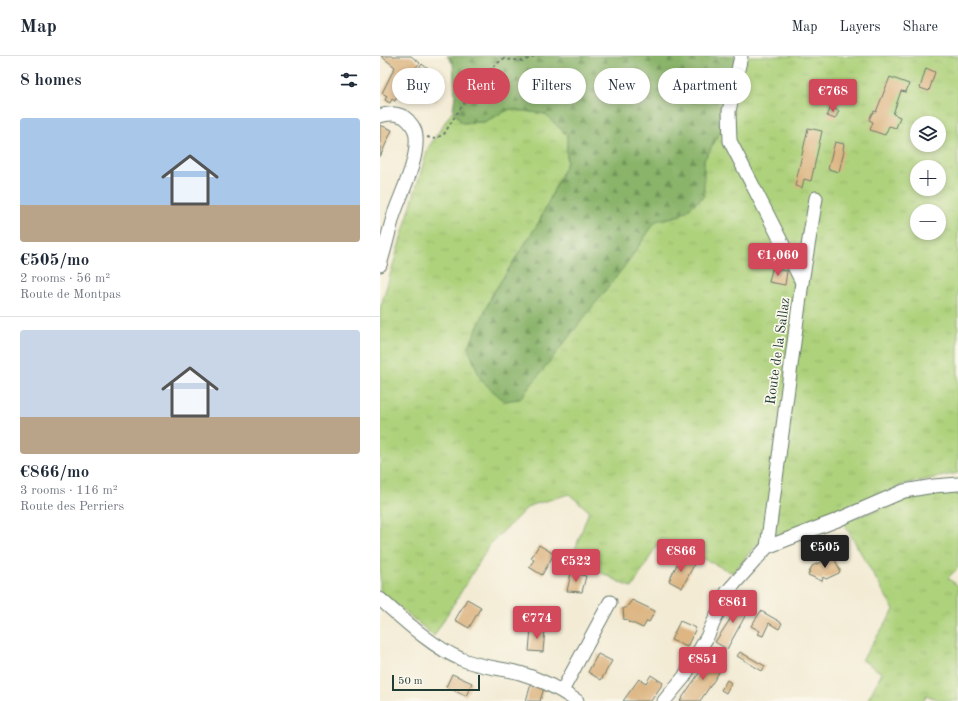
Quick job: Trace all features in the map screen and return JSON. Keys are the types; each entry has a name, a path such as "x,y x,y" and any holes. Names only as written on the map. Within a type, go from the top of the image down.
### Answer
{"street":[{"name":"Route de la Sallaz","path":"741,56 729,111 730,141 802,282 767,547"},
{"path":"380,116 388,114 399,115 409,120 416,136 416,150 414,158 390,227 380,265"},
{"path":"802,282 816,198"},
{"path":"664,701 684,677 707,637 727,592 767,547 835,521 904,491 958,484"},
{"path":"380,599 437,646 460,658 473,663 537,678 552,685 577,701"},
{"path":"562,691 610,602"}],"path":[{"path":"416,136 435,139 444,134 457,113 490,69 503,59 524,61 534,56"}],"green space":[{"path":"447,56 736,56 734,68 658,68 658,104 726,104 721,131 704,160 704,196 681,215 656,221 627,263 520,399 504,401 481,380 468,348 492,295 539,222 567,162 567,135 545,114 510,109 484,122 462,123 453,110 454,104 510,104 510,68 453,68 453,64"},
{"path":"736,56 958,56 958,473 905,484 756,545 733,573 661,538 632,588 572,558 589,511 569,494 529,506 491,543 434,636 380,591 380,309 428,148 453,110 462,123 484,122 510,109 545,114 567,135 567,162 539,222 492,295 627,263 656,221 681,215 703,196 704,160 721,131 726,104 751,104 751,68 734,68"},
{"path":"958,493 958,568 948,578 958,586 958,701 941,701 926,695 924,701 867,701 882,673 862,660 894,610 843,522 907,499 930,494"}],"building":[{"path":"381,56 411,56 420,63 415,68 395,67"},
{"path":"422,64 427,68 419,68"},
{"path":"926,68 935,72 929,91 920,88"},
{"path":"392,73 392,99 390,103 385,100 387,96 382,93"},
{"path":"890,77 909,84 906,92 901,91 893,114 900,117 896,128 889,126 885,135 870,130 873,122 869,120 872,113 874,111 876,112"},
{"path":"831,107 839,111 835,119 827,116"},
{"path":"380,125 392,130 380,157"},
{"path":"808,128 822,131 811,181 804,179 802,188 795,186"},
{"path":"835,142 844,144 844,151 839,172 828,169"},
{"path":"772,269 787,271 785,285 769,282"},
{"path":"539,545 554,554 542,575 529,567 534,560 531,558"},
{"path":"832,554 840,570 839,573 826,579 823,577 822,581 808,575 812,566 823,561 821,558"},
{"path":"680,558 694,565 682,588 669,581"},
{"path":"571,573 586,576 582,592 567,591"},
{"path":"737,597 742,601 740,604 749,609 727,649 715,642 735,612 730,609"},
{"path":"467,599 481,607 469,628 455,620"},
{"path":"632,600 655,611 649,622 647,621 643,628 630,622 629,623 627,619 624,620 623,608 626,608"},
{"path":"761,611 782,623 779,629 769,623 763,636 758,634 760,631 751,626"},
{"path":"680,621 696,628 687,647 671,640"},
{"path":"531,628 545,629 543,652 529,651"},
{"path":"740,652 765,666 762,671 737,656"},
{"path":"598,654 612,661 601,680 588,672"},
{"path":"710,657 723,665 700,701 680,701"},
{"path":"452,674 472,683 466,696 446,687"},
{"path":"651,675 663,683 651,701 623,701 639,679 646,683"},
{"path":"727,680 731,683 726,693 721,690"},
{"path":"531,684 544,688 540,701 526,701"}]}
